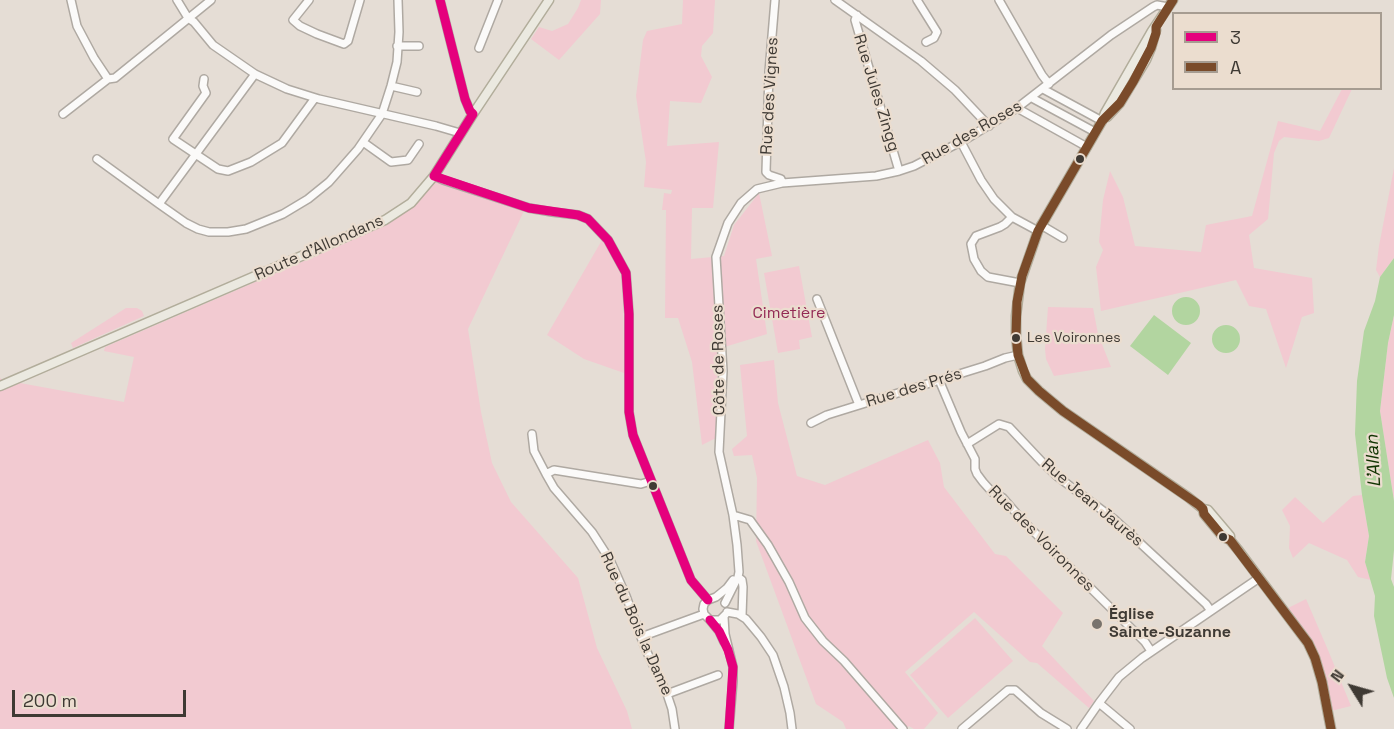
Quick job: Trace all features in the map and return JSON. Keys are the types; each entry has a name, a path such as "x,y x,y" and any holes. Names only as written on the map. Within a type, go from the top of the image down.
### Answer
{"main road":[{"name":"Route d'Allondans","path":"0,386 385,220 411,203 434,176 549,0"},
{"path":"1170,4 1156,27 1146,60 1120,103 1095,132 1039,228 1020,283 1016,316 1018,355 1027,379 1039,391 1203,509 1208,510 1230,536 1230,540 1308,643 1322,681 1331,729"}],"street":[{"path":"71,0 77,26 108,79"},
{"path":"177,0 188,18 213,45 255,74 315,98 460,133"},
{"path":"63,114 108,79 115,78 211,0"},
{"path":"309,0 293,20 300,26 344,44 348,40 360,0"},
{"path":"97,159 186,223 198,229 209,232 228,232 246,229 283,214 308,199 340,171 382,114 397,62 398,0"},
{"path":"440,0 465,99 473,114"},
{"path":"479,48 498,0"},
{"name":"Rue des Vignes","path":"776,0 769,72 766,172 781,179 782,183"},
{"path":"835,0 921,61 955,90 989,126"},
{"path":"848,8 853,0"},
{"path":"917,0 937,32 934,38 926,42"},
{"path":"999,0 1042,75 1046,87 1102,122"},
{"name":"Rue des Roses","path":"782,183 876,176 914,166 961,142 1017,108 1111,35 1153,7 1170,4"},
{"name":"Rue Jules Zingg","path":"857,15 855,20 899,171"},
{"path":"397,46 419,46"},
{"path":"159,204 255,74"},
{"path":"204,79 203,86 206,93 173,139 218,169 228,171 251,162 282,143 315,98"},
{"path":"391,86 417,92"},
{"path":"1032,98 1095,132"},
{"path":"1017,108 1087,147"},
{"path":"363,142 391,162 408,160 419,144"},
{"path":"961,142 988,192 1000,206 1012,216 1063,238"},
{"path":"434,176 529,208 578,215 588,219 608,240 626,273 629,314 629,412 633,435 691,579 708,600"},
{"name":"Côte de Roses","path":"725,603 738,573 733,515 719,452 723,371 717,257 728,223 741,203 757,189 782,183"},
{"path":"1012,216 1000,227 976,236 970,244 974,259 981,271 988,277 1020,283"},
{"path":"818,299 859,405"},
{"name":"Rue des Prés","path":"811,423 827,415 1018,355"},
{"name":"Rue des Voironnes","path":"939,380 975,459 977,474 983,482 992,492 1003,498 1040,539 1145,642 1151,651"},
{"name":"Rue Jean Jaurès","path":"967,444 999,424 1009,427 1058,477 1114,519 1211,611"},
{"name":"Rue du Bois la Dame","path":"532,434 534,452 554,488 592,532 610,560 667,694 675,729"},
{"path":"546,474 554,470 641,484 651,481"},
{"path":"733,515 750,520 768,545 789,582 805,618 903,729"},
{"path":"728,650 719,631 704,614 703,609 704,604 727,588 738,573 743,587 742,616"},
{"path":"1081,729 1119,677 1151,651 1259,578"},
{"path":"716,597 725,603 725,634 733,667 729,729"},
{"path":"641,637 704,614"},
{"path":"710,620 720,620 725,615 742,616 761,637 775,661 784,687 792,729"},
{"path":"667,694 718,675"},
{"path":"962,729 1008,690 1015,690 1041,713 1066,729"},
{"path":"1099,703 1130,729"}],"green space":[{"path":"581,0 601,0 600,14 559,60 531,39 539,27 552,31 568,24"},
{"path":"683,0 715,0 713,33 702,46 701,56 712,77 701,103 670,101 667,146 719,142 713,208 692,208 691,259 724,256 734,225 759,193 772,256 756,259 767,334 718,349 716,438 702,445 692,362 678,318 665,318 666,210 662,210 664,193 671,194 672,190 644,187 646,162 636,96 643,40 647,31 682,24"},
{"path":"1341,90 1352,90 1329,138 1319,141 1284,137 1279,141 1274,153 1268,219 1249,235 1254,268 1312,278 1314,313 1302,317 1286,368 1266,309 1249,306 1236,280 1101,311 1096,267 1103,250 1099,242 1103,200 1110,171 1123,197 1135,246 1201,252 1206,225 1252,216 1278,121 1320,131"},
{"path":"1394,168 1394,258 1380,277 1376,270 1379,246"},
{"path":"435,182 524,211 468,329 481,412 492,463 511,502 578,578 597,648 627,711 632,729 0,729 0,378 11,387 20,383 124,402 134,357 104,351 105,347 390,222 408,210"},
{"path":"602,240 618,266 623,281 624,373 584,359 547,335"},
{"name":"Cimetière","path":"799,266 812,337 799,340 800,349 778,353 764,273"},
{"path":"1048,307 1093,308 1098,334 1111,367 1054,376 1046,359 1045,349"},
{"path":"126,308 137,308 144,316 73,348 71,343"},
{"path":"1394,315 1394,501 1380,411 1388,343"},
{"path":"774,360 778,403 797,476 825,485 928,440 940,463 944,487 995,554 1006,556 1063,613 1042,646 1094,701 1089,708 1037,663 1030,662 974,612 905,672 938,713 924,729 914,729 909,726 906,729 846,729 843,722 816,704 756,541 757,478 752,455 734,456 732,449 747,436 740,365"},
{"path":"1362,495 1369,536 1365,562 1371,580 1358,577 1347,560 1309,543 1293,558 1289,548 1290,526 1282,510 1295,497 1323,523 1353,496"},
{"path":"1306,599 1351,706 1331,711 1311,641 1288,608"},
{"path":"975,618 1013,661 948,718 910,675"}],"water":[{"name":"L'Allan","path":"1394,258 1394,315 1388,343 1380,411 1394,501 1394,550 1391,579 1394,587 1394,698 1387,678 1374,616 1375,596 1365,562 1369,536 1355,434 1357,381 1364,331 1375,301 1380,277"},
{"path":"1186,297 1196,301 1200,311 1196,321 1186,325 1176,321 1172,311 1176,301"},
{"path":"1154,315 1191,343 1168,375 1130,346"},
{"path":"1226,325 1236,329 1240,339 1236,349 1226,353 1216,349 1212,339 1216,329"}],"transit line":[{"name":"3","path":"440,0 465,99 473,114"},
{"name":"A","path":"1173,0 1156,27 1151,48 1133,82 1120,103 1102,121 1038,231 1022,276 1017,302 1018,355 1027,379 1039,391 1063,411 1199,505 1223,537 1230,540 1308,643 1322,682 1331,729"},
{"name":"3","path":"434,176 473,114"},
{"name":"3","path":"434,176 529,208 578,215 588,219 608,240 626,273 629,314 629,412 633,435 691,580 708,600"},
{"name":"3","path":"710,620 719,631 733,667 729,729"}],"place":[{"name":"Les Voironnes","path":"1016,338"},
{"name":"Église Sainte-Suzanne","path":"1097,624"}]}
